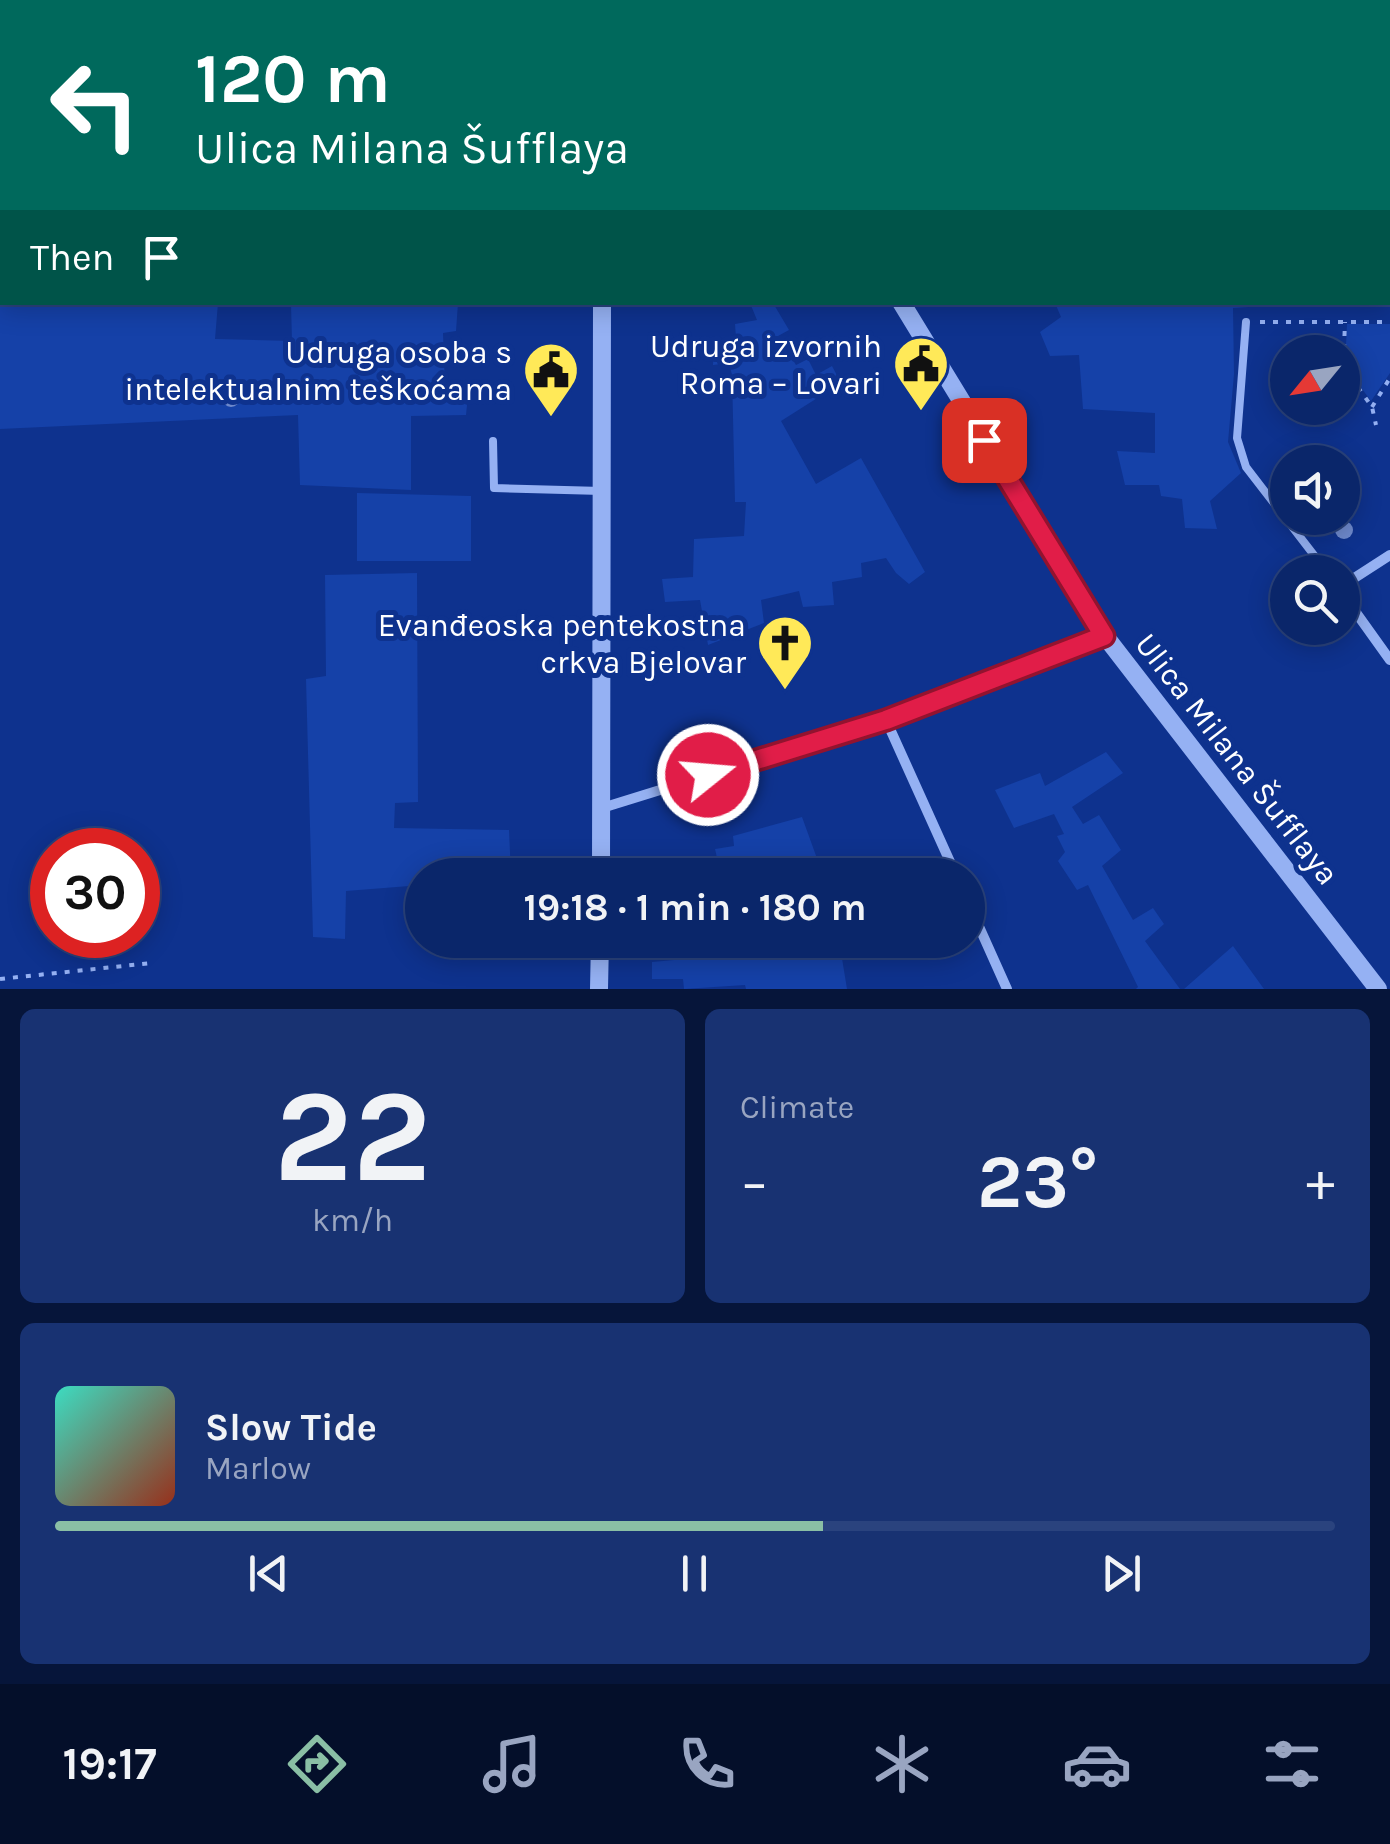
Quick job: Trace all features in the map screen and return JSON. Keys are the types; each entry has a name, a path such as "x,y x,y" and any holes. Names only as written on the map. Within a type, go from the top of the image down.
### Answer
{"street":[{"path":"601,858 602,305"},
{"name":"Ulica Milana Šufflaya","path":"903,305 1104,636 1378,989"},
{"path":"1360,577 1390,555"},
{"path":"1360,616 1390,660"},
{"path":"602,808 886,720 1104,636"},
{"path":"886,720 948,858"},
{"path":"985,941 1006,989"},
{"path":"599,989 600,958"}],"lane":[{"path":"1246,322 1237,438 1246,467 1314,555"},
{"path":"493,441 494,488 602,491"}],"path":[{"path":"1246,322 1390,322"},
{"path":"1344,335 1345,322"},
{"path":"1372,407 1390,378"},
{"path":"1360,390 1372,407 1376,425"},
{"path":"0,979 151,963"}],"shaded area":[{"path":"0,305 218,305 215,339 292,341 291,305 458,305 456,331 443,333 445,387 469,386 466,415 411,416 411,490 300,485 298,415 0,429"},
{"path":"751,305 774,305 789,330 778,336 796,365 808,359 816,375 832,366 841,383 781,421 816,484 861,458 925,572 909,584 886,558 861,563 862,577 832,582 834,605 803,607 799,591 761,600 764,623 708,645 700,600 665,602 662,579 693,577 694,539 744,536 746,502 735,502 732,375 729,363 713,365 714,341 736,338 735,324 757,320"},
{"path":"1056,305 1280,305 1233,308 1234,374 1228,442 1241,473 1210,501 1217,529 1185,528 1182,499 1161,496 1159,485 1125,485 1117,451 1155,453 1155,413 1083,409 1079,355 1050,356 1040,332 1061,317"},
{"path":"1347,324 1390,324 1390,373 1371,401 1360,386 1360,335 1346,335"},
{"path":"357,493 471,496 471,561 357,561"},
{"path":"417,573 418,802 395,803 394,828 509,830 510,858 405,858 405,886 346,891 345,939 313,937 306,679 326,676 325,575"},
{"path":"1106,752 1123,773 1072,807 1083,824 1099,815 1121,850 1102,866 1133,920 1153,908 1164,924 1145,941 1180,989 1136,989 1088,885 1077,890 1058,861 1065,852 1057,836 1064,834 1054,814 1014,828 995,790 1040,773 1045,786"},
{"path":"802,817 817,858 717,858 715,849 734,846 733,836"},
{"path":"1233,946 1264,989 1184,989"},
{"path":"697,958 842,958 847,989 746,989 745,985 684,989 683,979 652,979 652,962"}],"place":[{"name":"Udruga izvornih Roma – Lovari","path":"921,413"},
{"name":"Udruga osoba s intelektualnim teškoćama","path":"551,419"},
{"name":"Evanđeoska pentekostna crkva Bjelovar","path":"785,692"}],"route":[{"path":"708,775 886,720 1104,636 984,440"}]}
